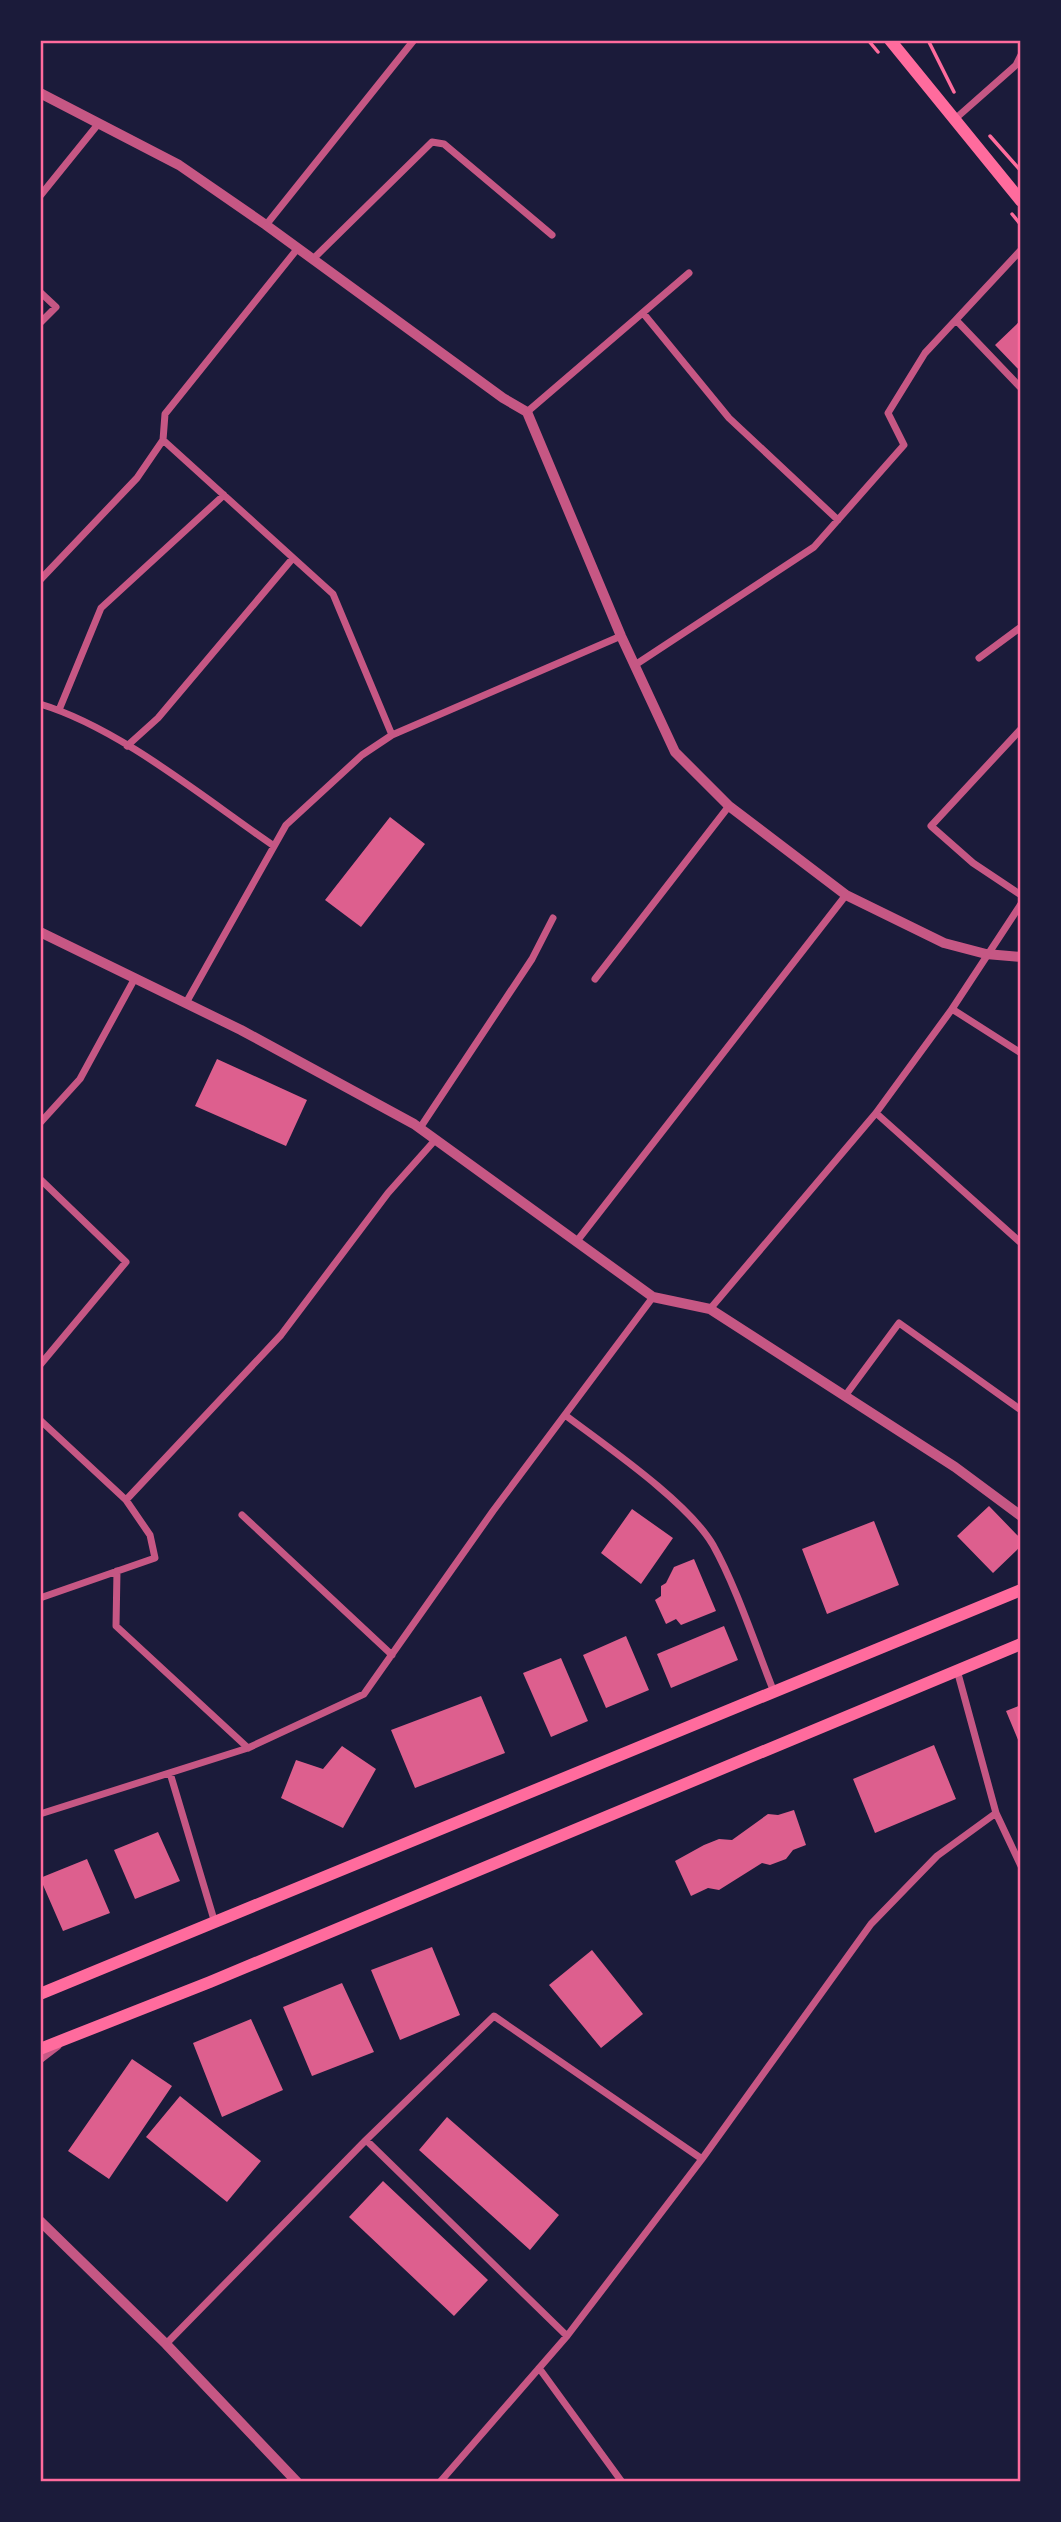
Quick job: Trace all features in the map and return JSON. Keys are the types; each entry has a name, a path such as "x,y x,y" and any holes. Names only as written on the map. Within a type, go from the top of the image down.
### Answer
{"main road":[{"path":"890,40 1021,201"},
{"path":"40,1994 216,1924 1021,1590"},
{"path":"40,2049 210,1982 1021,1644"}],"street":[{"path":"266,225 414,40"},
{"path":"954,119 1016,65 1021,55"},
{"path":"40,93 168,158 266,225 503,398 527,412 621,636 676,752 729,806 846,895 944,943 986,954 1021,957"},
{"path":"40,196 99,123"},
{"path":"313,259 432,142 444,144 552,235"},
{"path":"40,580 137,478 163,440 165,414 298,248"},
{"path":"635,665 814,547 904,445 888,413 925,353 1021,250"},
{"path":"527,412 689,273"},
{"path":"40,292 56,307 40,323"},
{"path":"643,313 729,418 838,520"},
{"path":"956,320 1021,388"},
{"path":"163,440 333,594 392,735"},
{"path":"59,710 101,608 224,495"},
{"path":"127,746 158,718 293,558"},
{"path":"979,658 1021,627"},
{"path":"186,1003 286,825 362,755 392,735 621,636"},
{"path":"40,704 59,710 127,746 274,846"},
{"path":"1021,729 931,826 972,863 1021,895"},
{"path":"595,979 729,806"},
{"path":"577,1241 846,895"},
{"path":"710,1310 876,1113 952,1009 1021,904"},
{"path":"420,1128 532,959 553,918"},
{"path":"40,932 186,1003 420,1128 653,1297 710,1310 955,1467 1021,1516"},
{"path":"40,1124 79,1079 135,978"},
{"path":"952,1009 1021,1053"},
{"path":"876,1113 1021,1243"},
{"path":"127,1500 281,1335 388,1193 436,1139"},
{"path":"40,1180 126,1262 40,1364"},
{"path":"40,1814 248,1748 364,1695 653,1297"},
{"path":"845,1396 899,1322 1021,1410"},
{"path":"565,1415 648,1480 694,1521 712,1544 774,1692"},
{"path":"40,1420 127,1500 150,1535 155,1558 40,1598"},
{"path":"242,1515 392,1655"},
{"path":"117,1571 116,1626 248,1748"},
{"path":"957,1670 996,1812 1021,1866"},
{"path":"170,1773 216,1924"},
{"path":"440,2482 567,2336 702,2159 871,1924 937,1856 996,1812"},
{"path":"166,2344 366,2140 494,2016 702,2159"},
{"path":"40,2058 63,2040"},
{"path":"366,2140 567,2336"},
{"path":"40,2221 166,2344 297,2482"},
{"path":"539,2368 622,2482"}],"building":[{"path":"1021,320 1021,372 995,345"},
{"path":"390,817 425,844 361,927 325,900"},
{"path":"217,1059 307,1100 286,1146 195,1106"},
{"path":"989,1506 1021,1539 1021,1546 993,1573 957,1536"},
{"path":"632,1509 673,1538 641,1584 601,1553"},
{"path":"874,1521 899,1585 827,1614 802,1549"},
{"path":"694,1559 716,1611 681,1625 676,1619 666,1624 655,1600 661,1596 661,1586 666,1583 674,1567"},
{"path":"724,1626 738,1660 671,1688 657,1654"},
{"path":"626,1636 649,1690 606,1708 583,1655"},
{"path":"561,1658 588,1721 551,1737 523,1673"},
{"path":"481,1696 505,1753 415,1788 391,1730"},
{"path":"1021,1705 1021,1747 1006,1711"},
{"path":"934,1745 956,1799 875,1833 853,1779"},
{"path":"342,1746 376,1769 343,1828 281,1798 296,1760 323,1769"},
{"path":"794,1810 806,1845 793,1850 786,1859 770,1865 762,1863 719,1890 708,1888 691,1896 675,1861 719,1839 732,1840 768,1814 778,1815"},
{"path":"158,1832 180,1881 135,1899 114,1850"},
{"path":"87,1859 110,1913 63,1931 40,1878"},
{"path":"432,1947 460,2015 400,2040 371,1970"},
{"path":"592,1950 643,2014 601,2048 549,1985"},
{"path":"342,1983 374,2052 312,2076 283,2007"},
{"path":"251,2019 283,2090 222,2117 193,2043"},
{"path":"132,2059 172,2086 109,2179 68,2151"},
{"path":"180,2096 261,2161 227,2202 146,2137"},
{"path":"447,2117 559,2215 530,2250 419,2150"},
{"path":"383,2181 488,2280 454,2316 349,2217"}]}
